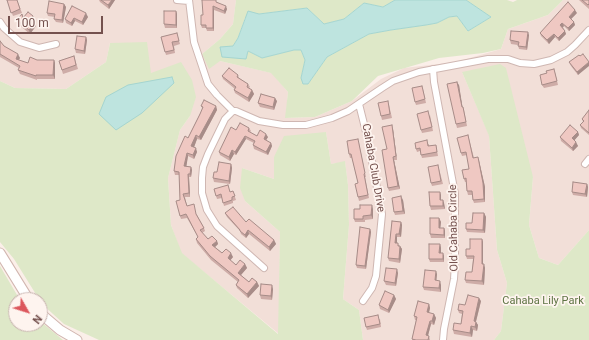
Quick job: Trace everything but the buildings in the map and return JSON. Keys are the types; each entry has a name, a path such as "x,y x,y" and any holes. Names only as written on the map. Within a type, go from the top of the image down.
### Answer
{"street":[{"path":"177,0 189,1 194,42 208,84 217,95 233,111 260,121 295,126 306,125 332,118 360,104 393,81 419,72 488,59 534,64 559,57 575,45 589,30"},
{"path":"0,22 4,28 20,42 40,48 56,44"},
{"name":"Old Cahaba Circle","path":"433,69 434,82 455,194 454,279 443,340"},
{"name":"Cahaba Club Drive","path":"360,104 382,214 376,276 372,288 363,301"},
{"path":"233,111 225,119 203,167 202,193 207,210 217,226 223,233 264,268"},
{"path":"0,253 24,292"},
{"path":"48,319 60,330 77,340"}],"shaded area":[{"path":"0,0 236,0 233,24 220,39 202,54 220,61 272,73 288,92 286,118 315,117 352,101 381,79 404,68 456,62 501,49 508,29 548,15 563,0 589,0 589,230 558,265 539,258 529,225 533,177 462,72 489,135 497,250 507,283 501,331 494,340 363,340 359,310 343,299 349,225 348,185 345,162 331,164 326,132 274,157 274,179 242,168 245,201 280,232 279,334 181,253 171,225 168,178 180,130 190,116 151,73 110,43 106,62 66,89 15,88 0,81"}],"green space":[{"path":"236,0 395,0 383,7 364,3 344,19 324,24 307,8 259,14 245,18 238,38 233,46 246,58 248,51 262,58 294,50 301,50 305,60 301,78 308,84 327,57 369,34 437,23 449,17 457,16 468,31 491,17 466,0 507,0 513,2 517,0 563,0 548,15 508,29 501,49 483,53 439,58 378,76 352,101 315,117 285,118 288,92 271,73 220,61 209,69 202,54 220,39 233,24"},
{"path":"147,42 151,73 181,62 192,80 196,97 190,116 180,130 168,178 171,225 182,253 278,334 280,232 245,201 240,188 242,168 274,179 274,157 284,136 326,132 331,164 345,161 348,185 349,225 343,299 359,310 363,340 99,340 64,324 48,309 48,292 35,292 14,259 0,242 0,81 15,88 66,89 106,62 110,43"},
{"name":"Cahaba Lily Park","path":"500,64 506,68 533,177 529,225 539,258 558,265 589,230 589,340 494,340 501,331 507,283 497,250 489,136 462,72"},
{"path":"0,266 15,292 8,292 8,332 48,332 48,328 63,340 0,340"}],"water":[{"path":"395,0 466,0 491,17 468,31 457,16 449,17 437,23 369,34 327,57 308,84 303,84 301,78 305,60 301,50 294,50 262,58 248,51 246,59 222,57 220,47 233,46 238,38 248,11 259,14 307,8 324,24 344,19 364,3 383,7"},
{"path":"172,77 174,83 142,113 116,130 99,114 106,97 128,85"}]}
